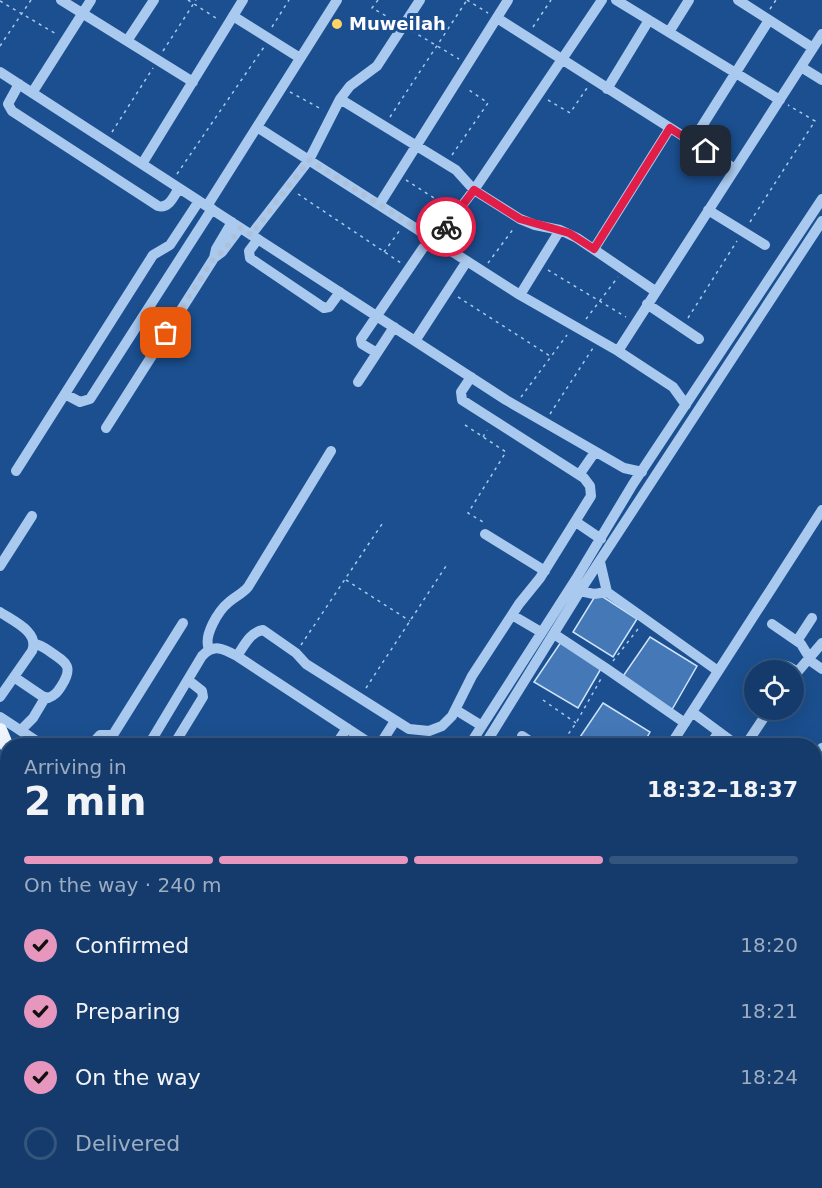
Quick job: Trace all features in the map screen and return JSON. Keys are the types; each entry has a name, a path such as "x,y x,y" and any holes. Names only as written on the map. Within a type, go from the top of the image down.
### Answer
{"street":[{"path":"61,0 193,82"},
{"path":"32,93 92,0"},
{"path":"127,41 154,0"},
{"path":"142,164 243,0"},
{"path":"65,394 80,402 90,399 206,205 337,0"},
{"path":"340,292 329,307 324,308 250,258 248,253 255,237 287,187 309,160 340,99 350,86 376,66 420,0"},
{"path":"379,205 508,0"},
{"path":"377,353 363,344 361,340 426,245 435,240 474,190 602,0"},
{"path":"616,0 780,100"},
{"path":"669,32 689,0"},
{"path":"738,0 813,48"},
{"path":"497,18 561,61 735,169"},
{"path":"607,89 649,20"},
{"path":"692,142 769,20"},
{"path":"230,21 268,37 300,58"},
{"path":"618,351 646,304 822,34"},
{"path":"801,67 822,80"},
{"path":"0,72 506,400 624,468 642,472"},
{"path":"19,84 8,104 12,111 148,200 160,207 165,207 175,185"},
{"path":"340,99 417,144 461,174 474,190 520,219 535,225 560,230 577,238 655,291"},
{"path":"257,127 520,295 618,351 673,387 686,405"},
{"path":"594,249 670,128"},
{"path":"489,738 580,591 595,559 601,539 633,484 822,199"},
{"path":"16,471 153,255 170,245 206,205"},
{"path":"708,210 765,245"},
{"path":"474,738 541,632 595,559 822,222"},
{"path":"106,428 214,258 225,250 236,225"},
{"path":"520,295 560,230"},
{"path":"416,341 467,261"},
{"path":"646,304 683,326 699,339"},
{"path":"358,382 394,327"},
{"path":"237,656 251,635 259,630 267,632 296,653 306,664 395,721 415,731 429,731 442,726 456,710 472,676 512,615 545,571 591,496 590,486 579,475 461,399 461,392 471,377"},
{"path":"673,387 697,388"},
{"path":"209,649 207,638 222,610 228,602 242,594 248,587 331,451"},
{"path":"579,475 595,452"},
{"path":"624,468 633,484"},
{"path":"675,738 822,510"},
{"path":"0,566 32,516"},
{"path":"576,522 601,539"},
{"path":"485,534 545,571"},
{"path":"595,559 607,592 718,670"},
{"path":"580,591 594,594 607,592"},
{"path":"0,612 31,634 34,644 0,698"},
{"path":"512,615 541,632"},
{"path":"797,641 812,618"},
{"path":"110,738 183,623"},
{"path":"772,624 797,641 805,649 809,658 822,669"},
{"path":"554,634 685,723"},
{"path":"804,664 822,643"},
{"path":"14,677 45,698 57,693 67,677 68,669 63,660 42,646 34,644"},
{"path":"153,738 202,656 209,649 222,648 362,738"},
{"path":"177,738 203,697 202,691 188,680"},
{"path":"21,730 33,718 45,698"},
{"path":"456,710 482,726"},
{"path":"692,712 727,738"},
{"path":"0,717 32,738"},
{"path":"749,738 759,720"},
{"path":"384,738 395,721"},
{"path":"340,738 347,728"},
{"path":"715,738 719,732"},
{"path":"97,738 100,735 112,735"}],"path":[{"path":"0,46 31,0"},
{"path":"188,0 230,21"},
{"path":"106,141 196,0"},
{"path":"175,185 290,0"},
{"path":"378,0 372,8 468,64"},
{"path":"385,125 467,0 497,18"},
{"path":"526,38 551,0"},
{"path":"0,1 66,40"},
{"path":"539,94 570,113 593,80"},
{"path":"446,164 488,102 457,82"},
{"path":"281,88 332,115"},
{"path":"683,326 815,121 780,100"},
{"path":"398,175 457,212"},
{"path":"287,187 409,269"},
{"path":"482,271 520,219"},
{"path":"384,252 406,222"},
{"path":"539,264 635,322"},
{"path":"506,400 511,393 520,398 569,332 576,328 600,301 623,269"},
{"path":"448,291 551,356"},
{"path":"545,421 599,339"},
{"path":"483,436 493,420"},
{"path":"465,425 506,452 468,513 483,522 478,530 485,534"},
{"path":"296,653 384,521"},
{"path":"359,698 448,563"},
{"path":"345,579 410,621"},
{"path":"566,738 607,669 646,619"},
{"path":"543,700 576,723"}],"building":[{"path":"597,593 637,619 613,657 573,632"},
{"path":"650,637 697,666 670,713 619,682"},
{"path":"561,642 602,667 578,708 534,682"},
{"path":"603,703 650,732 647,738 579,738"}],"way so far":[{"path":"166,333 214,258 225,250 240,228 251,235 309,160 435,240 446,227"}],"place":[{"name":"Muweilah","path":"337,24"}],"route":[{"path":"446,227 474,190 520,219 569,233 594,249 670,128 706,151"}]}
